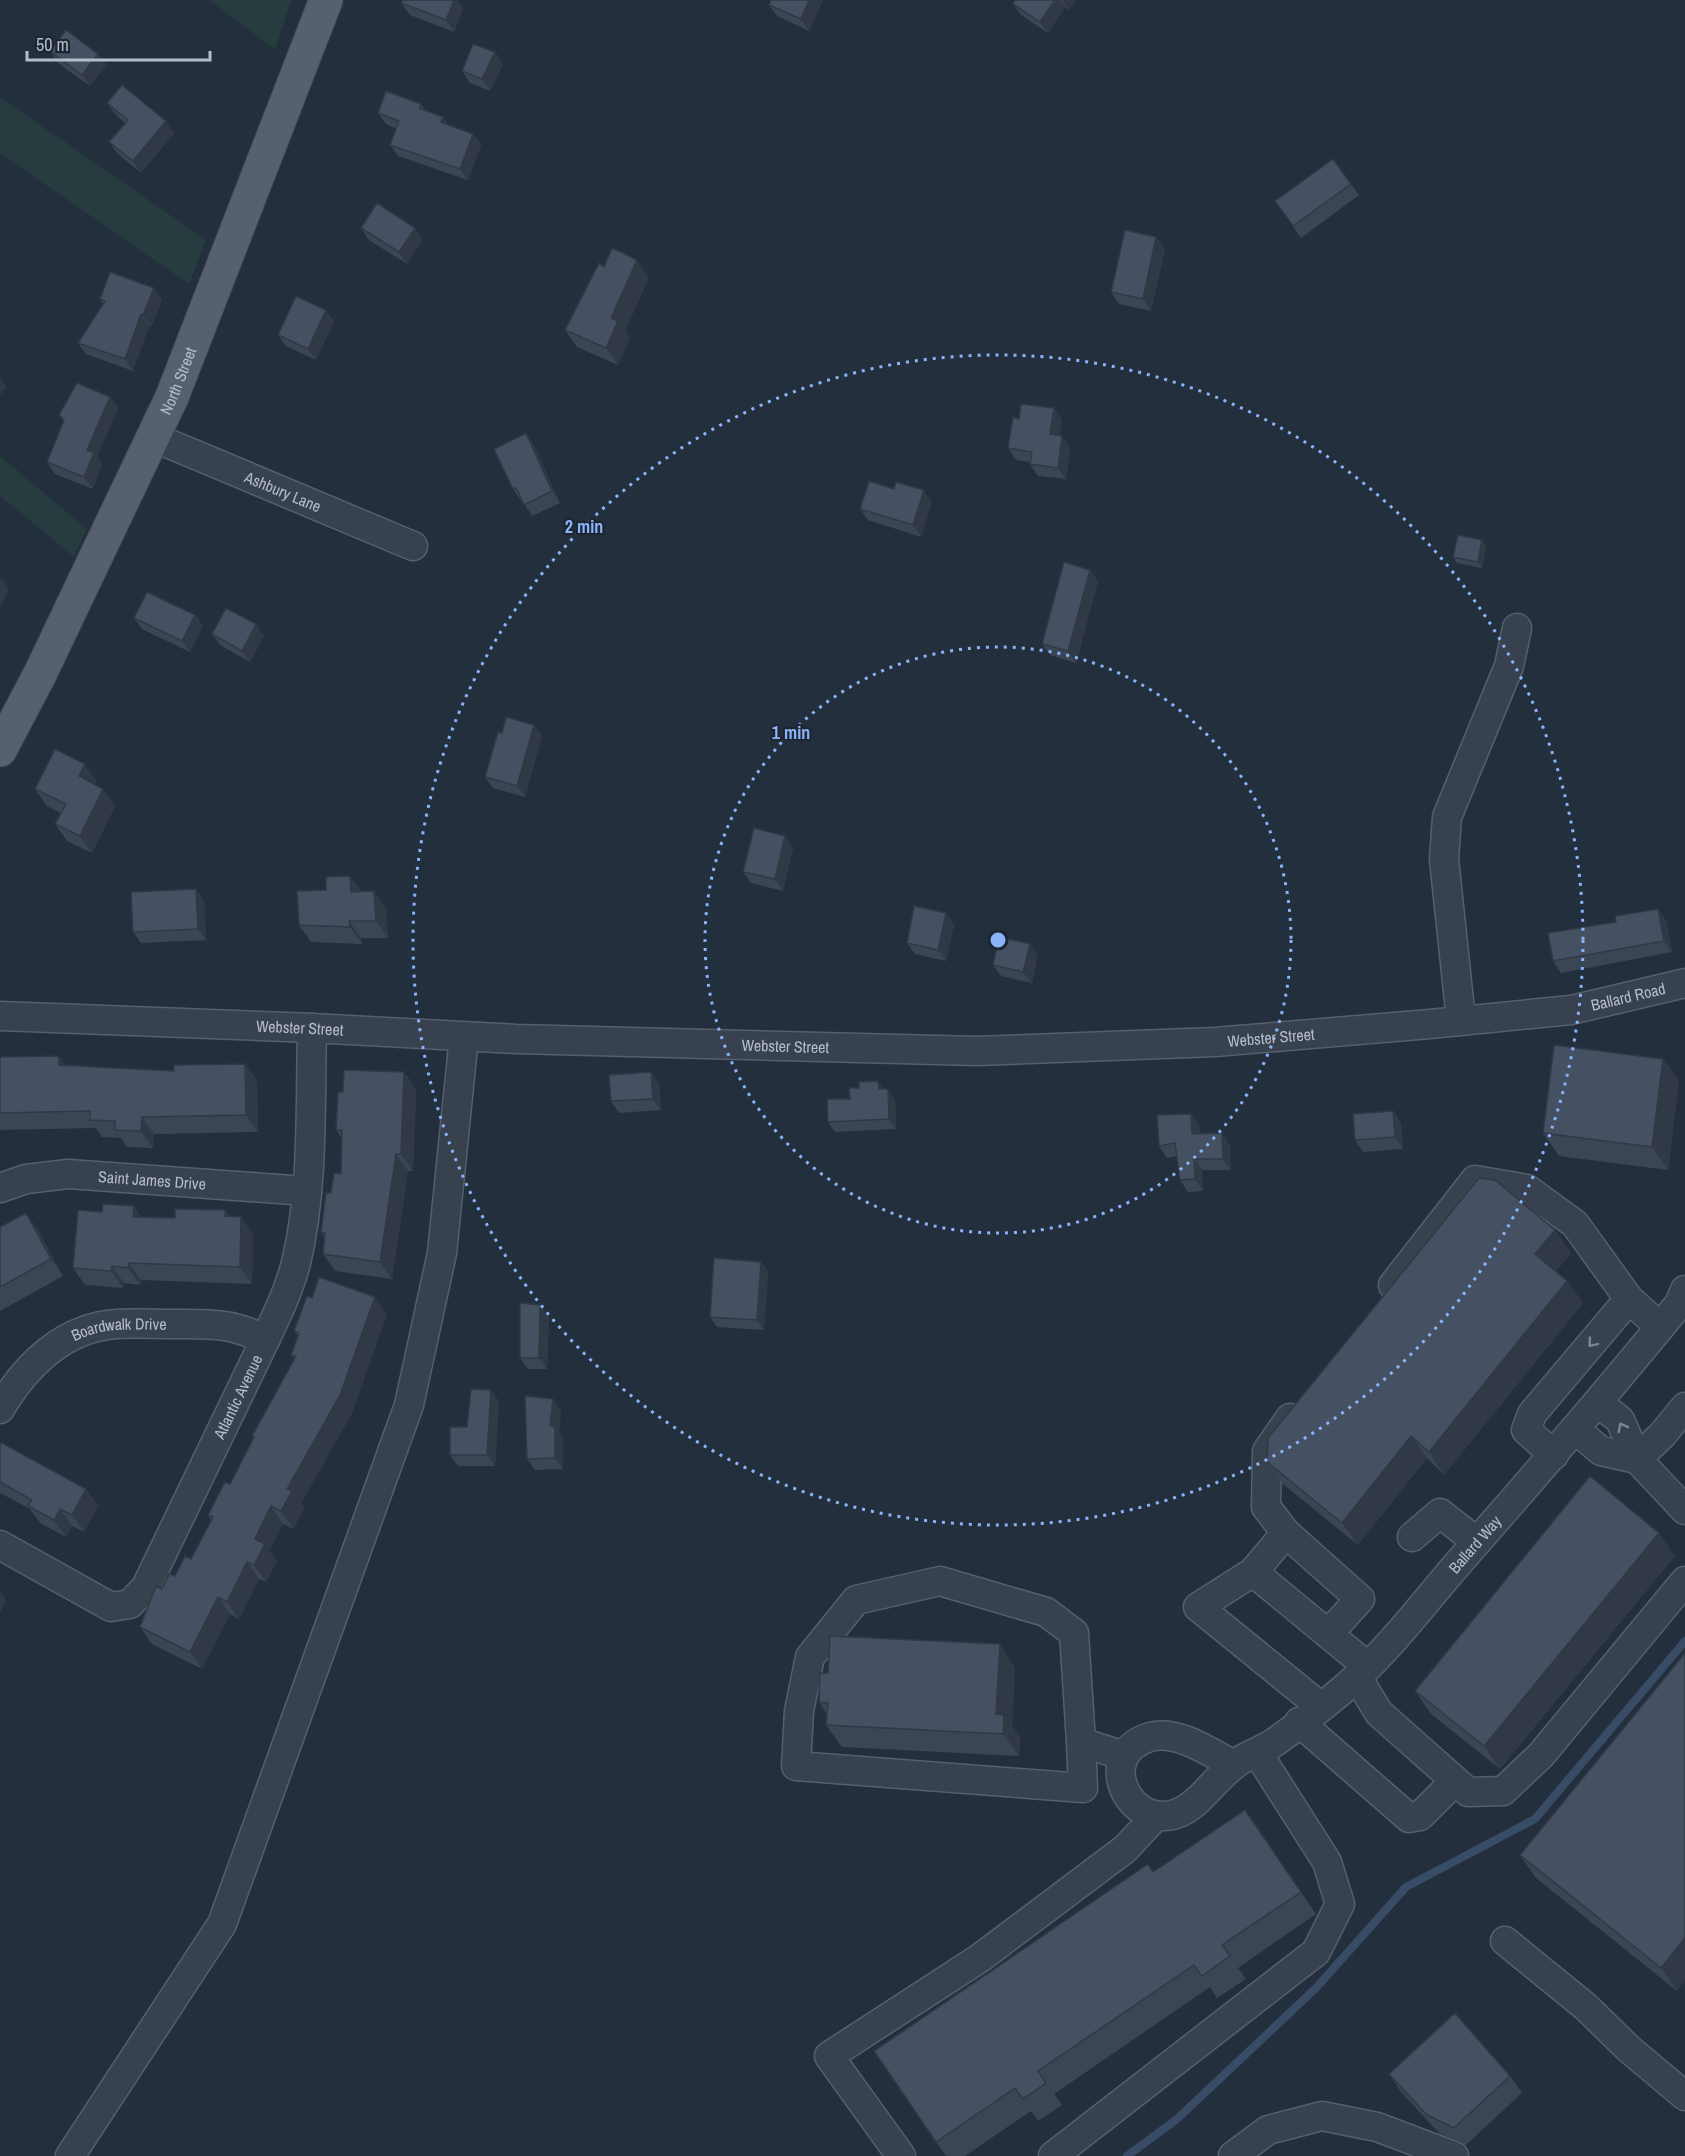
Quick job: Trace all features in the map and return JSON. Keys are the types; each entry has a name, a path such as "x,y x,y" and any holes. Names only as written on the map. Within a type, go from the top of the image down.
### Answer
{"main road":[{"name":"North Street","path":"0,750 40,674 172,397 237,235 326,0"}],"street":[{"name":"Ashbury Lane","path":"153,437 412,546"},
{"path":"1461,1020 1444,859 1446,817 1509,666 1517,628"},
{"name":"Ballard Road","path":"1571,1010 1685,983"},
{"name":"Webster Street","path":"0,1016 464,1036 977,1051 1215,1042 1571,1010"},
{"name":"Atlantic Avenue","path":"0,1545 102,1604 121,1607 136,1600 146,1587 265,1340 283,1301 296,1264 307,1191 312,1028"},
{"path":"70,2156 222,1924 409,1405 442,1253 464,1036"},
{"name":"Saint James Drive","path":"0,1188 26,1179 68,1174 307,1191"},
{"path":"1377,1305 1475,1180 1527,1189 1575,1224 1629,1299 1660,1327"},
{"name":"Ballard Way","path":"1155,1817 1172,1816 1195,1804 1245,1758 1310,1714 1362,1671 1576,1430 1679,1304 1685,1290"},
{"path":"1554,1455 1526,1430 1532,1414 1629,1299"},
{"name":"Boardwalk Drive","path":"5,1390 38,1357 62,1342 85,1331 115,1324 226,1324 247,1330 265,1340"},
{"path":"1308,1393 1267,1451 1266,1507 1286,1533 1360,1599 1328,1634"},
{"path":"1598,1403 1620,1420 1637,1459 1685,1510"},
{"path":"1637,1459 1662,1435 1685,1407"},
{"path":"1576,1430 1601,1451 1637,1459"},
{"path":"1413,1537 1440,1513 1477,1542"},
{"path":"1286,1533 1253,1572 1198,1607 1310,1714 1409,1818 1420,1816 1455,1781"},
{"path":"1253,1572 1328,1634 1362,1671 1379,1713 1468,1792 1503,1791 1541,1755 1685,1581"},
{"path":"940,1581 1046,1612 1074,1633 1081,1742 1083,1788 796,1766 799,1711 810,1657 856,1600 940,1581"},
{"path":"901,2156 829,2056 980,1958 1125,1849 1155,1817 1137,1807 1123,1791 1121,1776 1124,1756 1141,1739 1157,1735 1178,1738 1245,1758 1327,1862 1340,1904 1316,1952 1053,2156"},
{"path":"1081,1742 1124,1756"},
{"path":"1505,1941 1587,2007 1629,2049 1685,2096"},
{"path":"1233,2156 1268,2130 1322,2116 1377,2127 1454,2156"}],"green space":[{"path":"209,0 291,0 275,50"},
{"path":"0,97 206,240 189,284 0,153"},
{"path":"0,456 87,529 74,557 0,496"}],"building":[{"path":"403,0 454,0 446,20 401,3"},
{"path":"771,0 809,0 801,19 769,5"},
{"path":"1015,0 1055,0 1040,22 1013,4"},
{"path":"66,30 98,54 82,75 50,51"},
{"path":"473,44 495,52 482,79 462,71"},
{"path":"122,85 166,121 133,161 109,142 128,120 107,103"},
{"path":"386,91 421,104 419,108 443,117 441,122 473,134 460,169 390,145 399,121 378,113"},
{"path":"1333,159 1351,184 1293,226 1275,201"},
{"path":"377,203 415,228 399,252 361,228"},
{"path":"1125,230 1156,237 1143,299 1111,292"},
{"path":"612,248 637,260 611,318 618,321 606,348 565,330 599,263 604,267"},
{"path":"110,272 154,288 143,315 141,314 125,359 78,343 105,301 100,299"},
{"path":"296,296 326,310 308,349 278,335"},
{"path":"77,383 110,397 87,450 94,453 84,477 47,462 64,420 59,415"},
{"path":"1021,404 1054,408 1050,434 1062,436 1058,468 1030,464 1032,452 1008,448 1013,417 1019,419"},
{"path":"526,433 552,491 524,505 516,488 513,489 494,449"},
{"path":"869,481 894,489 896,482 924,490 913,525 860,509"},
{"path":"1458,535 1482,540 1478,562 1453,557"},
{"path":"1064,562 1090,570 1068,651 1042,644"},
{"path":"147,592 195,615 182,641 134,618"},
{"path":"226,608 256,624 242,651 212,634"},
{"path":"506,717 534,725 517,786 485,777 498,732 502,733"},
{"path":"55,749 85,764 79,776 103,789 80,836 55,824 66,804 35,789"},
{"path":"754,828 785,836 775,879 743,872"},
{"path":"350,876 351,892 374,891 376,921 349,921 350,927 299,925 297,891 326,890 326,877"},
{"path":"196,889 198,929 133,932 131,892"},
{"path":"914,906 946,913 938,950 907,943"},
{"path":"1658,909 1664,941 1553,961 1548,933 1616,922 1615,916"},
{"path":"999,937 1030,944 1023,972 993,965"},
{"path":"1554,1045 1663,1059 1652,1147 1543,1133"},
{"path":"59,1056 59,1065 174,1071 174,1065 245,1064 246,1115 142,1117 141,1131 115,1130 115,1121 90,1120 90,1111 0,1113 0,1057"},
{"path":"344,1070 404,1072 401,1154 396,1154 380,1262 323,1254 325,1233 321,1232 326,1193 331,1193 334,1173 341,1174 342,1130 336,1130 338,1092 343,1092"},
{"path":"651,1072 653,1099 611,1101 609,1075"},
{"path":"878,1081 879,1089 888,1089 889,1119 828,1122 827,1099 850,1099 849,1088 859,1088 859,1082"},
{"path":"1393,1111 1395,1137 1355,1140 1353,1114"},
{"path":"1191,1114 1192,1134 1222,1133 1223,1159 1194,1159 1195,1179 1180,1180 1175,1143 1159,1146 1157,1115"},
{"path":"1479,1178 1495,1180 1555,1230 1535,1254 1567,1281 1429,1452 1411,1436 1342,1523 1267,1462 1268,1438"},
{"path":"103,1204 134,1206 133,1217 175,1218 175,1209 225,1210 225,1216 241,1217 240,1267 129,1263 128,1268 112,1266 111,1271 73,1268 78,1210 102,1212"},
{"path":"26,1213 51,1259 0,1287 0,1227"},
{"path":"714,1258 761,1262 757,1320 710,1317"},
{"path":"319,1277 375,1297 340,1395 287,1489 292,1491 281,1511 271,1506 255,1539 265,1544 254,1565 247,1562 227,1602 218,1597 190,1652 140,1627 156,1586 162,1589 169,1574 175,1576 185,1556 191,1559 213,1517 208,1515 225,1482 230,1484 254,1437 252,1436 296,1356 291,1355 299,1333 294,1331 307,1296 312,1298"},
{"path":"520,1303 540,1305 539,1358 520,1358"},
{"path":"471,1389 491,1390 487,1455 450,1455 450,1427 467,1427"},
{"path":"525,1396 553,1399 550,1426 555,1427 555,1458 527,1459"},
{"path":"0,1442 86,1489 72,1515 60,1509 54,1520 28,1506 32,1500 0,1482"},
{"path":"1590,1476 1659,1533 1484,1746 1415,1691"},
{"path":"830,1636 1000,1644 996,1714 1004,1715 1003,1734 826,1725 828,1703 819,1702 820,1673 828,1673"},
{"path":"1685,1653 1685,1938 1661,1968 1520,1855"},
{"path":"1245,1810 1301,1892 1222,1945 1230,1956 1202,1976 1194,1965 1038,2071 1046,2083 1023,2099 1015,2088 936,2142 874,2051 1148,1864 1153,1872"},
{"path":"1455,2013 1510,2076 1454,2128 1427,2115 1389,2074"}],"waterway":[{"path":"1127,2156 1177,2119 1316,1988 1406,1887 1535,1819 1685,1641"}]}
